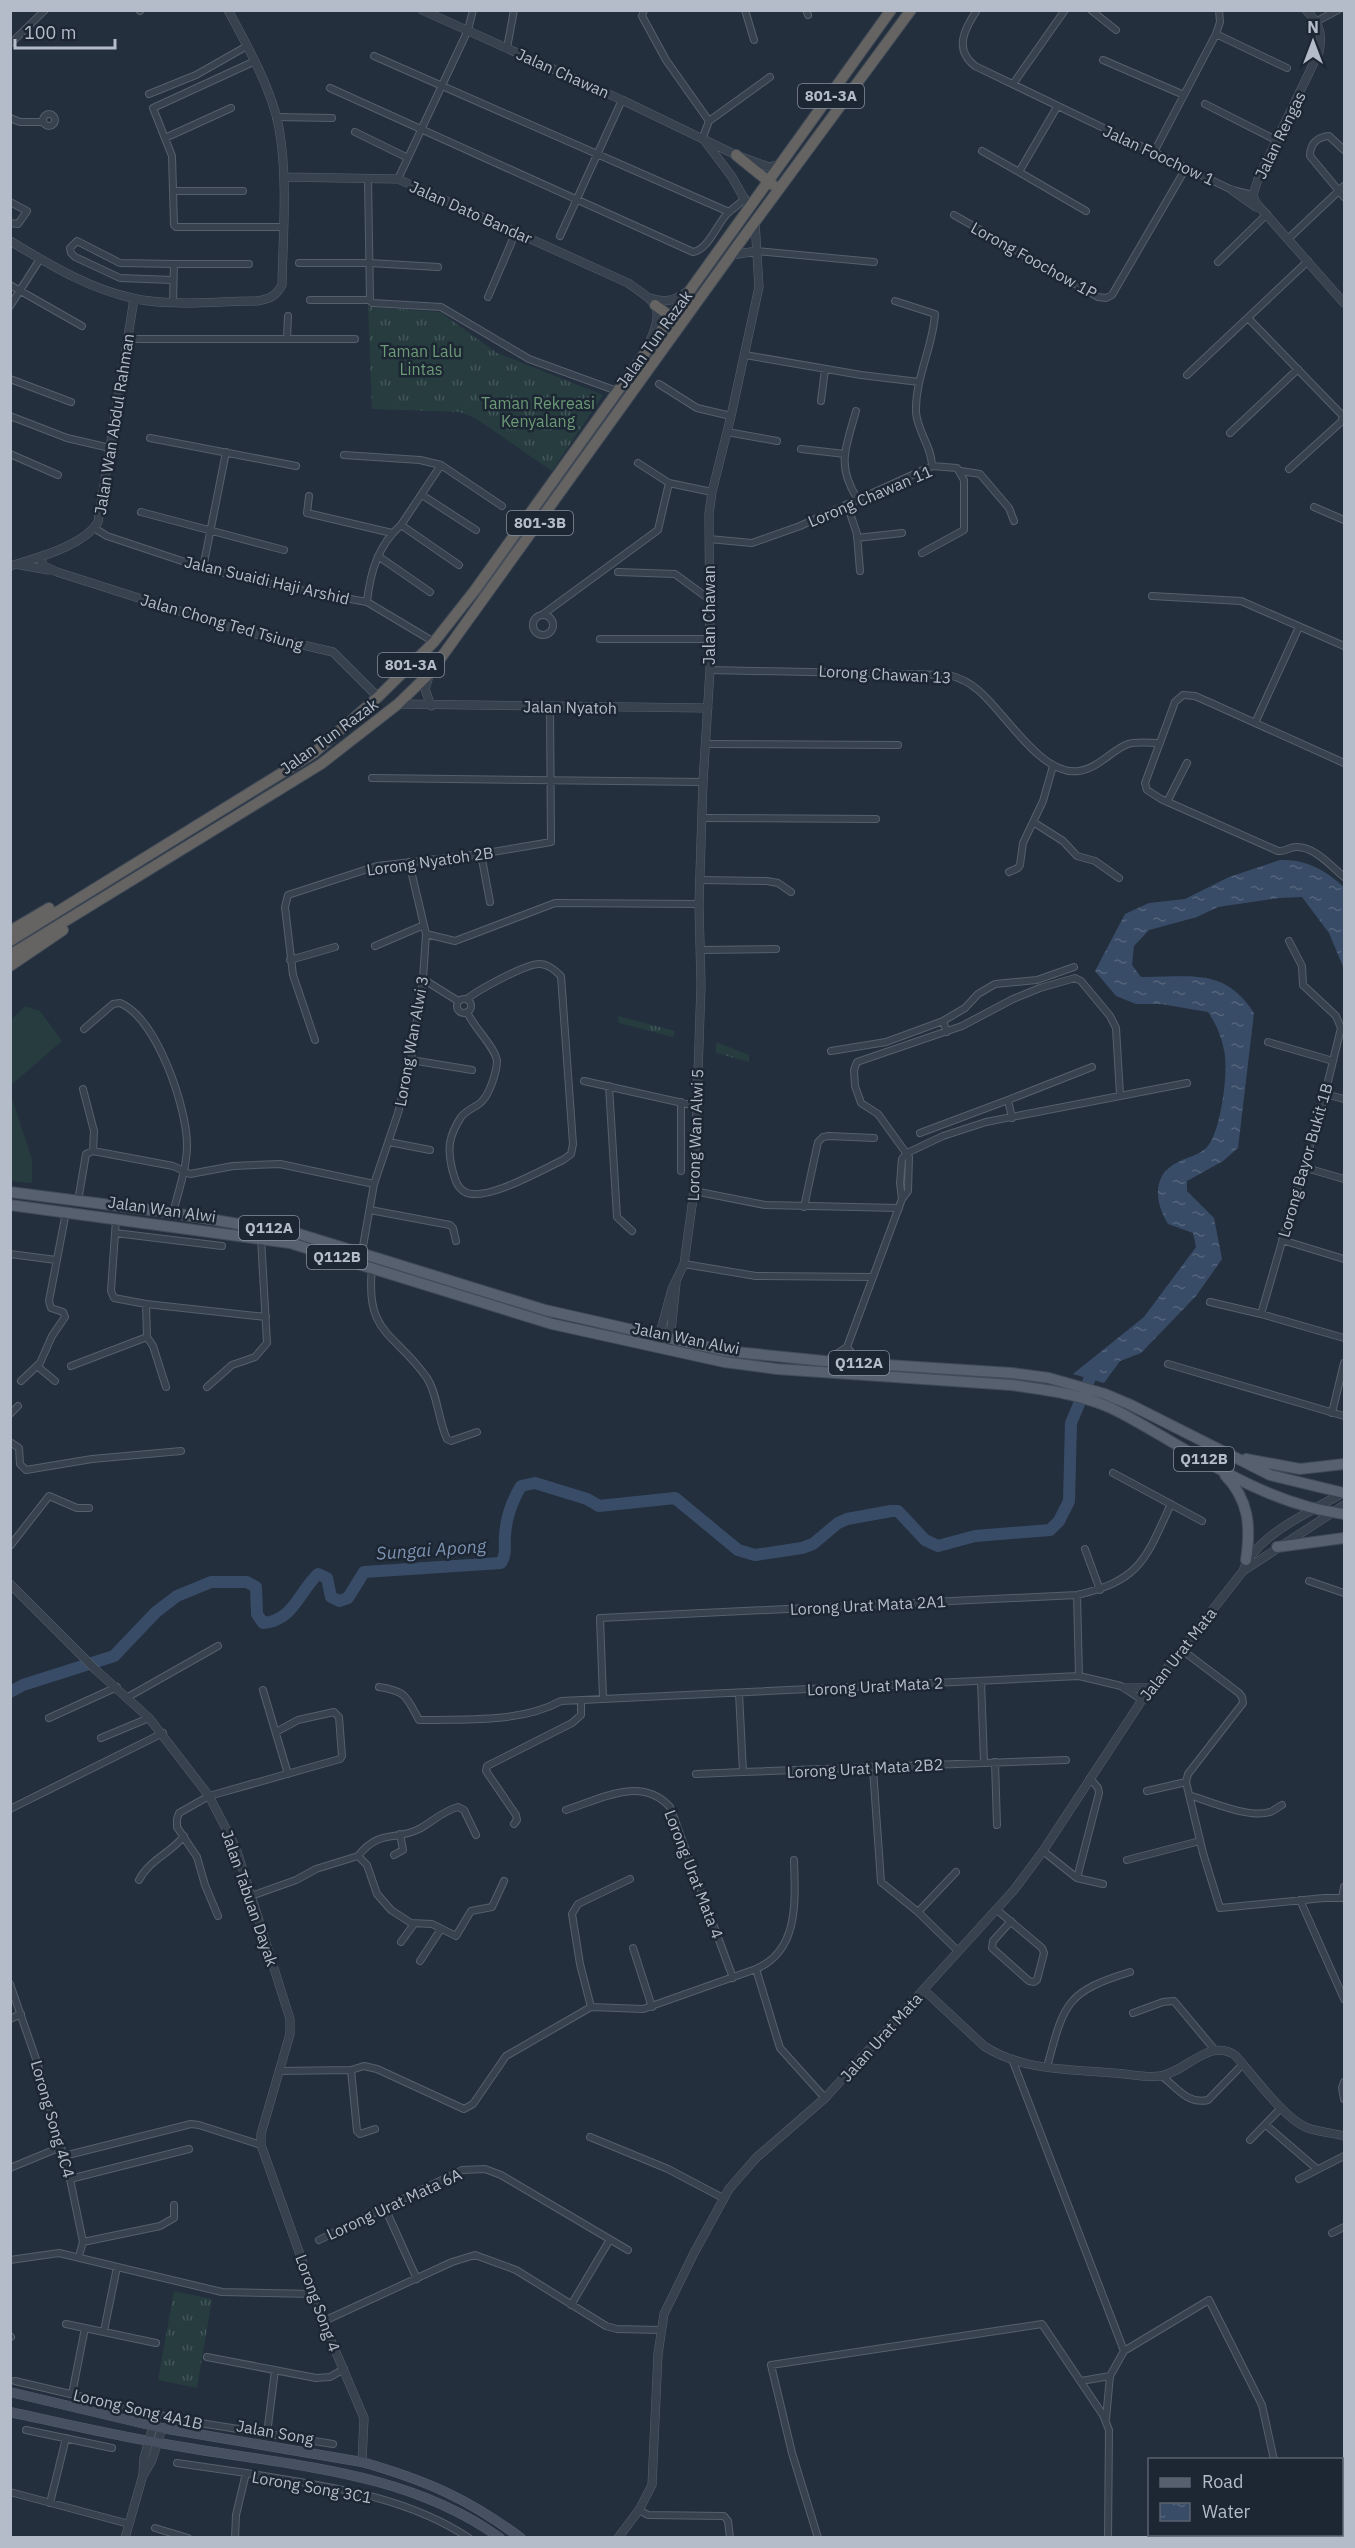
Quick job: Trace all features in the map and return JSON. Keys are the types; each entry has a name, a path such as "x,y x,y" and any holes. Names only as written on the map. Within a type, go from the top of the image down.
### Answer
{"highway":[{"name":"Jalan Tun Razak","path":"10,941 314,753 378,697 434,642 475,590 691,290 748,203 782,164 891,10"},
{"name":"Jalan Tun Razak","path":"10,955 321,764 398,704 430,673 772,198 911,10"},
{"path":"733,153 769,180 773,185 772,198"},
{"path":"655,305 671,317 680,316 716,268 743,238"},
{"path":"10,931 48,908 81,896"},
{"path":"10,966 65,928 84,909"}],"main road":[{"name":"Jalan Wan Alwi","path":"10,1192 299,1234 545,1310 726,1351 824,1361 1012,1373 1049,1378 1105,1394 1270,1475 1344,1492"},
{"name":"Jalan Wan Alwi","path":"10,1205 261,1238 307,1248 542,1321 668,1350 777,1370 1011,1385 1045,1390 1120,1412 1270,1495 1344,1514"},
{"path":"1228,1455 1300,1468 1344,1464"},
{"path":"1217,1466 1235,1485 1248,1511 1250,1524 1244,1565"},
{"path":"1277,1547 1344,1538"},
{"name":"Jalan Song","path":"10,2392 157,2427 362,2462 437,2486 457,2496 521,2538"},
{"name":"Jalan Song","path":"10,2412 153,2442 369,2478 443,2504 500,2538"}],"street":[{"path":"33,10 39,16"},
{"path":"10,44 45,10"},
{"path":"10,241 79,280 134,299 173,302 257,301 273,297 282,285 284,160 276,117 247,46 228,10"},
{"name":"Jalan Chawan","path":"422,10 703,137 733,153"},
{"path":"399,179 468,30 473,10"},
{"path":"507,48 514,10"},
{"path":"644,10 642,16 666,60 710,121"},
{"path":"745,10 754,40"},
{"name":"Jalan Foochow 1","path":"977,10 964,30 963,45 969,62 1057,107 1232,190 1253,195"},
{"path":"1013,84 1065,10"},
{"path":"1091,10 1116,30"},
{"path":"1154,152 1216,34 1220,22 1219,10"},
{"path":"1306,10 1317,21 1338,10"},
{"name":"Jalan Rengas","path":"1253,195 1276,140 1319,51 1321,36 1317,21"},
{"path":"1216,34 1287,68"},
{"path":"149,94 196,75 247,46"},
{"path":"374,56 443,84 596,155 729,212"},
{"path":"1103,60 1184,95"},
{"path":"253,62 153,108 172,156 173,222 176,227 283,227"},
{"path":"330,88 693,252 701,249 729,212 748,203 703,137 710,121 770,77"},
{"path":"560,236 622,100"},
{"path":"1205,104 1276,140"},
{"path":"1019,171 1057,107"},
{"path":"165,138 231,108"},
{"path":"276,117 333,118"},
{"path":"10,118 20,122 43,122"},
{"path":"356,132 408,158"},
{"path":"1344,150 1329,136 1315,141 1310,148 1310,156 1342,188 1344,197"},
{"path":"982,151 1086,211"},
{"path":"721,161 723,154 733,153 769,167 782,164"},
{"name":"Lorong Foochow 1P","path":"954,215 1098,297 1106,298 1112,295 1186,168"},
{"name":"Jalan Dato Bandar","path":"284,177 399,179 628,283 646,296"},
{"path":"368,179 370,300"},
{"path":"1289,238 1342,188"},
{"path":"1232,190 1265,212"},
{"path":"173,191 243,191"},
{"path":"1253,195 1254,200 1344,303"},
{"path":"10,202 27,211 18,224 10,223"},
{"path":"1218,262 1265,212"},
{"name":"Jalan Chawan","path":"701,985 699,904 710,670 709,539 712,492 759,287 755,222"},
{"path":"488,297 516,232"},
{"path":"173,280 113,276 75,257 70,248 77,241 120,263 249,264"},
{"path":"732,255 757,251 874,262"},
{"path":"10,306 40,259"},
{"path":"1187,375 1308,261"},
{"path":"299,263 370,263 438,267"},
{"path":"173,302 174,264"},
{"path":"10,285 82,326"},
{"path":"646,296 668,301 675,300 691,290"},
{"path":"643,356 658,320 655,305 646,296"},
{"name":"Jalan Wan Abdul Rahman","path":"13,565 72,543 94,528 98,522 134,299"},
{"path":"310,300 370,300 375,304 441,307 520,355 617,391"},
{"path":"895,301 935,314 919,382 916,415 931,453 932,466"},
{"path":"287,339 288,316"},
{"path":"1248,318 1343,416 1341,422 1289,469"},
{"path":"127,339 355,339"},
{"path":"745,356 919,382"},
{"path":"821,401 825,369"},
{"path":"1230,433 1298,369"},
{"path":"10,379 71,402"},
{"path":"659,384 697,408 731,416"},
{"path":"856,411 844,454 844,474 856,498"},
{"path":"10,416 67,438 110,448"},
{"path":"727,432 777,441"},
{"path":"150,438 296,466"},
{"path":"801,449 844,454"},
{"path":"203,568 212,532 226,452"},
{"path":"10,454 58,475"},
{"path":"344,455 420,460 441,465 502,506"},
{"path":"638,464 669,483 712,492"},
{"path":"367,602 369,577 378,556 441,465"},
{"name":"Lorong Chawan 11","path":"709,539 752,543 800,526 856,498 932,466 952,467 980,474 1009,508 1014,520"},
{"path":"922,553 964,530 964,480 961,471"},
{"path":"542,615 658,530 669,483"},
{"path":"422,495 476,530"},
{"path":"309,496 307,513 392,533"},
{"path":"847,504 857,538 860,572"},
{"path":"1314,507 1344,520"},
{"path":"141,512 284,550"},
{"path":"401,525 459,565"},
{"name":"Jalan Suaidi Haji Arshid","path":"94,528 106,536 203,568 367,602 434,642"},
{"path":"857,538 902,533"},
{"path":"42,556 51,570"},
{"path":"378,556 430,592"},
{"name":"Jalan Chong Ted Tsiung","path":"13,565 51,570 239,630 333,652 378,697"},
{"path":"618,572 675,574 709,599"},
{"path":"1152,596 1241,601 1344,646"},
{"path":"1255,723 1299,627"},
{"path":"600,639 709,639"},
{"name":"Lorong Chawan 13","path":"710,670 949,675 966,681 978,690 1037,754 1053,766"},
{"path":"430,673 425,689 431,706"},
{"path":"1344,763 1194,696 1183,695 1175,702 1145,787 1167,802 1278,851 1294,847 1312,850 1344,877"},
{"name":"Jalan Nyatoh","path":"398,704 708,708"},
{"path":"550,706 552,780"},
{"path":"1009,872 1020,865 1023,843 1043,801 1053,766 1079,771 1098,764 1131,743 1160,743"},
{"path":"705,744 898,746"},
{"path":"1167,802 1187,763"},
{"path":"372,778 703,782"},
{"name":"Lorong Nyatoh 2B","path":"290,960 285,907 288,895 294,891 377,866 481,854 551,842 552,780"},
{"path":"702,818 876,819"},
{"path":"1033,822 1062,841 1077,856 1095,861 1119,878"},
{"path":"481,854 490,902"},
{"name":"Lorong Wan Alwi 3","path":"362,1252 374,1184 389,1142 411,1060 423,979 426,934 408,862"},
{"path":"700,880 767,881 778,884 791,892"},
{"path":"426,934 455,941 555,903 699,904"},
{"path":"375,946 424,925"},
{"name":"Lorong Bayor Bukit 1B","path":"1261,1314 1325,1094 1341,1024 1336,1016 1303,985 1302,966 1289,941"},
{"path":"315,1040 290,960 335,947"},
{"path":"700,950 776,949"},
{"path":"423,979 458,1001 467,999 488,985 535,964 545,965 561,976 572,1152 563,1160 489,1192 476,1195 468,1193 455,1182 448,1152 452,1137 464,1113 482,1102 486,1095 497,1060 492,1048 476,1029 467,1012 458,1010 458,1001"},
{"path":"831,1051 886,1042 943,1021 965,1008 978,994 995,984 1037,980 1074,968"},
{"path":"824,1361 836,1356 847,1347 902,1199 908,1191 910,1162 878,1114 861,1103 855,1086 855,1065 863,1058 947,1032 1031,991 1078,979 1110,1016 1116,1028 1120,1095"},
{"name":"Lorong Wan Alwi 5","path":"668,1350 665,1337 676,1283 684,1264 694,1191 701,985"},
{"path":"467,999 471,1004 467,1012"},
{"path":"84,1029 113,1005 120,1004 134,1012 146,1025 158,1045 171,1078 187,1143 173,1214"},
{"path":"943,1021 947,1032"},
{"path":"1268,1042 1333,1061"},
{"path":"411,1060 471,1070"},
{"path":"920,1133 1092,1067"},
{"path":"584,1081 696,1106"},
{"path":"906,1153 975,1125 1187,1083"},
{"path":"609,1086 617,1217 632,1231"},
{"path":"84,1089 94,1131 93,1150"},
{"path":"1325,1094 1344,1099"},
{"path":"1008,1100 1012,1118"},
{"path":"681,1102 681,1171"},
{"path":"804,1207 818,1142 823,1137 874,1138"},
{"path":"389,1142 430,1150"},
{"path":"78,1201 86,1154 93,1150 173,1166 194,1174 232,1166 280,1164 374,1184"},
{"path":"1304,1167 1344,1179"},
{"path":"694,1191 765,1205 899,1208"},
{"path":"370,1210 450,1225 456,1241"},
{"path":"21,1381 37,1366 52,1336 65,1317 63,1312 51,1308 49,1301 66,1212"},
{"path":"116,1219 112,1296 146,1304 266,1317"},
{"path":"115,1233 222,1246"},
{"path":"207,1387 232,1365 251,1360 265,1347 267,1338 261,1238"},
{"path":"1282,1240 1344,1258"},
{"path":"10,1254 56,1260"},
{"path":"684,1264 766,1277 872,1277"},
{"path":"372,1268 372,1303 375,1318 427,1378 446,1437 451,1441 477,1432"},
{"path":"1210,1302 1344,1338"},
{"path":"146,1304 147,1337 153,1346 166,1387"},
{"path":"71,1366 147,1337"},
{"name":"Lorong Wan Alwi 5","path":"656,1347 665,1337"},
{"path":"847,1347 860,1363"},
{"path":"1332,1413 1344,1363"},
{"path":"1168,1364 1344,1416"},
{"path":"37,1366 55,1381"},
{"path":"10,1414 18,1406"},
{"path":"10,1442 19,1448 20,1464 26,1470 92,1459 181,1451"},
{"path":"1113,1473 1202,1521"},
{"path":"1244,1565 1271,1536 1344,1492"},
{"path":"10,1546 49,1496 77,1508 89,1508"},
{"name":"Lorong Urat Mata 2A1","path":"603,1698 600,1618 1077,1595 1113,1585 1132,1572 1150,1549 1171,1504"},
{"path":"1244,1565 1344,1505"},
{"path":"1085,1549 1100,1590"},
{"name":"Jalan Urat Mata","path":"618,2538 639,2510 649,2492 654,2476 660,2330 664,2314 723,2198 756,2158 825,2098 997,1910 1043,1851 1142,1700 1244,1565"},
{"path":"1309,1581 1344,1593"},
{"name":"Jalan Tabuan Dayak","path":"10,1584 96,1670 128,1697 163,1732 209,1796 236,1848 290,2019 290,2034 261,2134 261,2145"},
{"path":"1077,1595 1079,1676"},
{"path":"128,1697 218,1646"},
{"path":"1182,1650 1239,1693 1243,1699 1243,1703 1188,1774 1186,1782 1200,1841 1220,1908 1343,1898 1344,1887"},
{"name":"Lorong Urat Mata 2","path":"379,1688 399,1690 407,1698 419,1720 502,1717 537,1712 561,1701 603,1698 1079,1676 1098,1679 1125,1688 1142,1700"},
{"path":"981,1681 984,1762"},
{"path":"49,1718 117,1687"},
{"path":"1125,1688 1152,1688"},
{"path":"263,1690 288,1774"},
{"path":"739,1693 743,1772"},
{"path":"514,1824 517,1820 516,1815 486,1771 487,1766 572,1723 581,1715 581,1700"},
{"path":"218,1916 205,1885 197,1857 177,1827 178,1816 209,1796 340,1759 342,1756 339,1717 334,1712 298,1720 276,1732"},
{"path":"101,1738 150,1718"},
{"path":"10,1809 163,1732"},
{"name":"Lorong Urat Mata 2B2","path":"696,1774 1065,1760"},
{"path":"995,1762 998,1825"},
{"path":"873,1769 879,1879 918,1912 958,1951"},
{"path":"1077,1878 1099,1793 1090,1778"},
{"path":"1147,1791 1186,1782"},
{"name":"Lorong Urat Mata 4","path":"566,1810 624,1792 638,1790 655,1794 670,1807 733,1977"},
{"path":"1189,1795 1225,1807 1253,1813 1269,1813 1282,1804"},
{"path":"250,1896 296,1880 316,1869 358,1856 382,1837 419,1829 450,1810 458,1808 464,1810 476,1835"},
{"path":"394,1855 403,1850 400,1834"},
{"path":"140,1880 148,1865 155,1862 166,1850 175,1847 184,1836"},
{"path":"1127,1860 1200,1841"},
{"path":"1043,1851 1077,1878 1103,1884"},
{"path":"358,1856 367,1865 377,1894 391,1910 414,1924 428,1924 452,1936 458,1935 471,1911 492,1907 504,1881"},
{"path":"279,2071 351,2070 364,2066 464,2109 473,2104 502,2060 514,2050 591,2007 634,2010 652,2007 766,1965 774,1958 787,1939 791,1927 795,1906 794,1860"},
{"path":"918,1912 956,1872"},
{"path":"591,2007 580,1964 572,1914 578,1904 630,1880"},
{"path":"1300,1900 1342,1985 1344,1999"},
{"path":"997,1910 1011,1921 1044,1950 1037,1980 1034,1982 1029,1981 992,1948 993,1941 1011,1921"},
{"path":"401,1942 414,1924"},
{"path":"420,1961 441,1929"},
{"path":"633,1948 652,2007"},
{"path":"756,1969 780,2048 825,2098"},
{"path":"1047,2067 1062,2014 1075,1998 1093,1984 1130,1972"},
{"name":"Lorong Song 4C4","path":"10,1984 64,2156 84,2242"},
{"path":"924,1990 984,2046 1012,2059 1047,2067 1162,2076 1214,2049 1230,2052 1281,2108 1307,2128 1344,2136"},
{"path":"1133,2013 1163,2002 1174,2001 1214,2049"},
{"path":"10,2019 21,2014"},
{"path":"1012,2059 1124,2351"},
{"path":"1162,2076 1189,2098 1201,2102 1208,2100 1243,2064"},
{"path":"351,2070 357,2131 363,2133 375,2129"},
{"path":"1344,2082 1342,2088 1344,2098"},
{"path":"1250,2140 1281,2108"},
{"path":"64,2156 191,2124 261,2145"},
{"path":"1266,2125 1317,2169"},
{"path":"590,2137 668,2169 723,2198"},
{"name":"Lorong Song 4","path":"261,2145 324,2321 365,2421 362,2462"},
{"path":"10,2168 61,2148"},
{"path":"70,2179 189,2150"},
{"path":"1299,2179 1344,2156"},
{"name":"Lorong Urat Mata 6A","path":"319,2240 462,2170 485,2169 501,2175 609,2241 628,2250"},
{"path":"79,2256 84,2242 160,2226 174,2218 174,2205"},
{"path":"385,2208 417,2279"},
{"path":"1332,2234 1344,2227"},
{"path":"571,2305 609,2241"},
{"path":"10,2260 53,2253 79,2256 222,2292 314,2294"},
{"path":"324,2321 460,2258 475,2255 516,2270 611,2327 660,2330"},
{"path":"104,2331 117,2267"},
{"path":"1108,2538 1110,2444 1106,2421 1110,2376 1124,2351 1209,2300 1262,2405 1274,2458"},
{"path":"66,2324 156,2343"},
{"path":"818,2538 792,2453 771,2365 1042,2324 1106,2421"},
{"path":"72,2394 85,2328"},
{"path":"207,2357 325,2378 344,2369"},
{"path":"267,2434 275,2370"},
{"path":"1081,2381 1110,2376"},
{"name":"Lorong Song 4A1B","path":"15,2382 181,2420 333,2444"},
{"path":"125,2538 157,2427"},
{"path":"26,2430 112,2448"},
{"path":"50,2503 66,2438"},
{"path":"177,2463 246,2473"},
{"name":"Lorong Song 3C1","path":"235,2538 236,2515 246,2473 361,2492 444,2523 469,2538"},
{"path":"10,2492 129,2524"},
{"path":"639,2510 648,2515 724,2516 728,2522 730,2538"},
{"path":"154,2528 188,2538"}],"green space":[{"path":"368,307 440,312 497,353 603,395 552,471 475,418 459,412 372,409"},
{"path":"25,1006 40,1011 62,1041 11,1085 11,1020"},
{"path":"618,1016 675,1031 673,1037 619,1023"},
{"path":"716,1042 749,1055 749,1062 716,1053"},
{"path":"10,1093 32,1159 32,1183 11,1181"},
{"path":"174,2291 212,2299 197,2388 158,2380"}],"water":[{"path":"1280,860 1298,861 1315,867 1330,875 1344,887 1344,969 1329,933 1302,897 1218,907 1197,917 1149,930 1134,946 1132,965 1141,977 1190,976 1218,981 1242,998 1254,1013 1238,1148 1223,1161 1187,1181 1187,1191 1214,1218 1222,1259 1196,1296 1141,1353 1120,1361 1104,1383 1073,1374 1144,1317 1196,1247 1193,1233 1168,1224 1160,1207 1158,1190 1163,1174 1169,1168 1201,1152 1212,1139 1223,1100 1225,1071 1221,1039 1208,1012 1161,1004 1136,1004 1116,996 1095,971 1125,914 1149,903 1185,899 1229,877"}],"waterway":[{"name":"Sungai Apong","path":"10,1692 23,1685 114,1656 156,1612 177,1596 211,1582 247,1582 256,1587 257,1614 263,1623 273,1621 288,1612 318,1574 327,1578 331,1597 339,1601 348,1598 364,1572 501,1563 505,1553 505,1536 512,1504 521,1486 535,1483 587,1499 599,1506 675,1498 738,1550 755,1555 802,1548 813,1544 838,1523 847,1519 891,1511 898,1511 925,1540 938,1546 975,1536 1050,1530 1059,1521 1069,1501 1071,1423 1095,1366"}],"park label":[{"name":"Taman Lalu Lintas","path":"421,360"},
{"name":"Taman Rekreasi Kenyalang","path":"538,412"}]}
